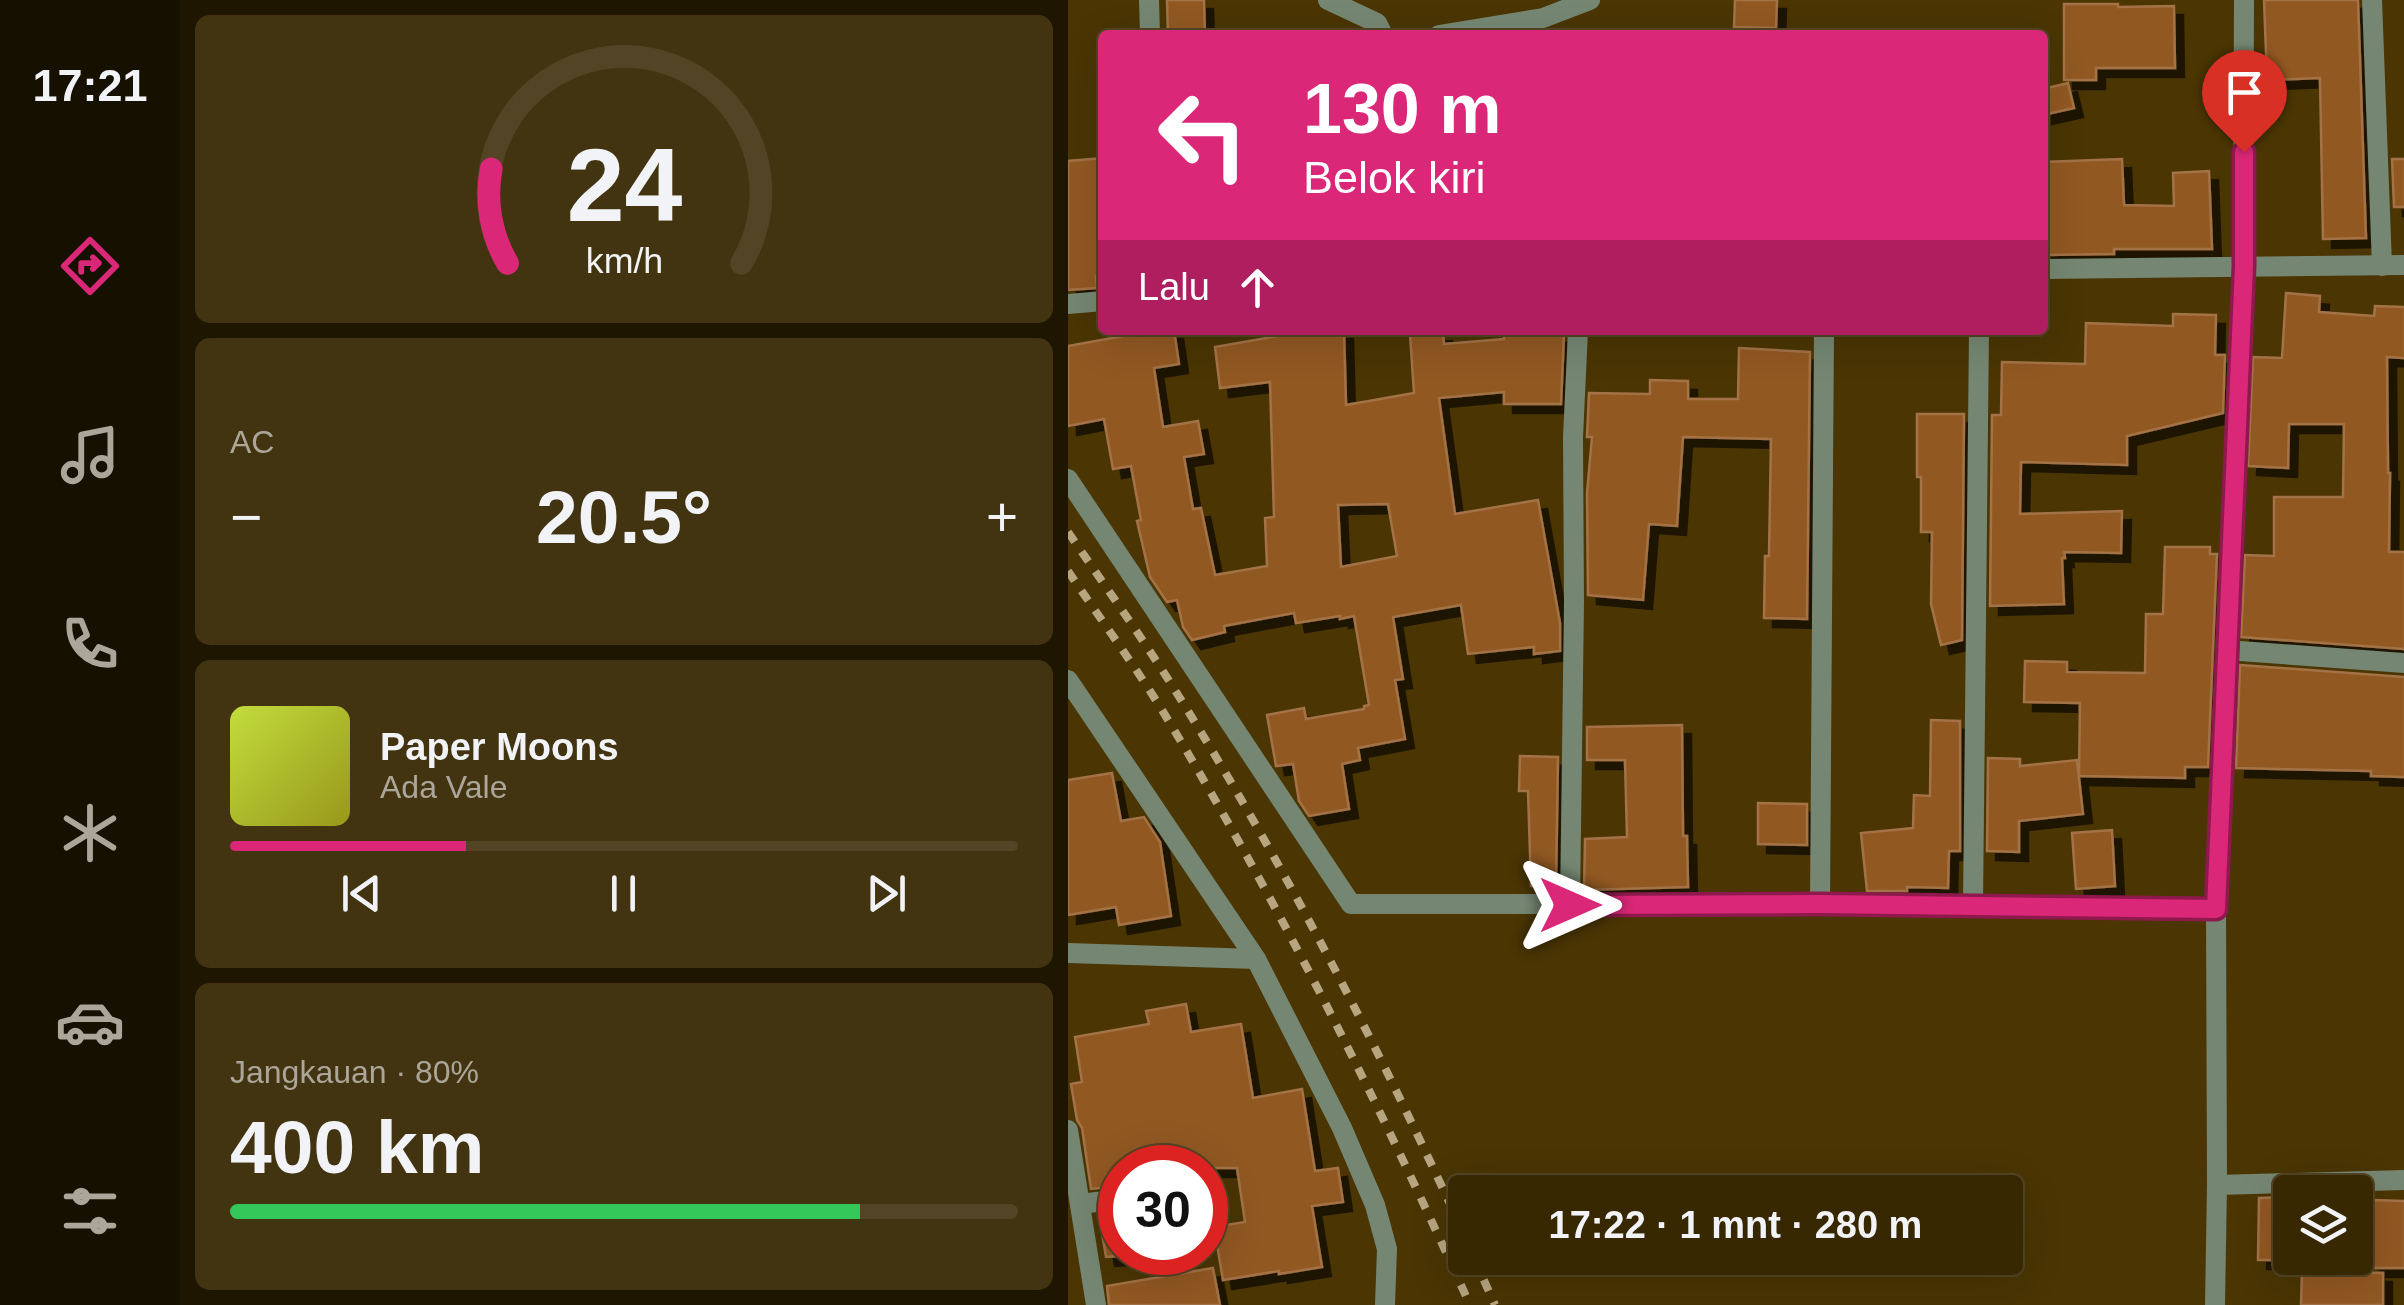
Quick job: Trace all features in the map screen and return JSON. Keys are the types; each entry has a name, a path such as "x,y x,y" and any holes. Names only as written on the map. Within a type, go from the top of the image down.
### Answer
{"street":[{"path":"1149,0 1150,30"},
{"path":"1328,0 1377,24 1380,30"},
{"path":"1470,30 1544,18 1590,0"},
{"path":"2214,1305 2216,909 2244,266 2244,0"},
{"path":"2372,0 2382,266"},
{"path":"2048,270 2404,266"},
{"path":"1068,304 1098,301"},
{"path":"1570,905 1573,437 1578,335"},
{"path":"1820,904 1824,335"},
{"path":"1974,905 1979,335"},
{"path":"1068,480 1351,904 2216,909"},
{"path":"2226,650 2404,663"},
{"path":"1068,680 1256,959 1342,1128 1387,1249 1385,1305"},
{"path":"1068,953 1256,959"},
{"path":"1068,1130 1096,1305"},
{"path":"2217,1185 2404,1180"},
{"path":"1080,1204 1098,1202"}],"building":[{"path":"1167,0 1204,0 1205,30 1168,30"},
{"path":"1735,0 1777,0 1776,28 1734,27"},
{"path":"2264,0 2358,0 2366,238 2323,239 2320,78 2267,80"},
{"path":"2064,4 2174,6 2175,68 2096,68 2096,80 2064,80"},
{"path":"2068,83 2074,108 2048,114 2048,88"},
{"path":"1098,158 1097,288 1068,290 1068,161"},
{"path":"2122,159 2124,205 2174,206 2173,173 2209,171 2212,249 2114,249 2114,254 2048,255 2048,162"},
{"path":"2392,159 2405,159 2405,207 2394,207"},
{"path":"2286,293 2320,296 2319,312 2374,316 2375,306 2405,307 2405,358 2387,357 2389,552 2405,552 2405,649 2241,637 2245,555 2274,556 2274,497 2343,497 2344,424 2289,424 2288,468 2248,466 2253,357 2282,358"},
{"path":"2173,314 2216,315 2215,355 2225,355 2223,413 2127,436 2127,465 2021,462 2020,514 2122,511 2121,553 2064,552 2064,604 1990,606 1992,415 2001,415 2002,362 2085,364 2086,323 2173,326"},
{"path":"1128,335 1175,335 1179,364 1154,368 1163,427 1198,421 1204,454 1184,457 1193,509 1201,508 1215,575 1267,566 1265,518 1274,517 1270,382 1220,388 1215,347 1283,335 1344,335 1346,405 1414,393 1410,335 1443,335 1444,344 1504,339 1504,335 1564,335 1561,404 1504,404 1504,392 1439,398 1455,514 1538,500 1560,623 1560,651 1534,654 1534,647 1468,654 1461,605 1393,617 1403,679 1395,680 1405,739 1358,748 1360,760 1342,764 1349,809 1309,816 1299,801 1293,764 1276,766 1267,715 1304,708 1306,719 1369,705 1354,616 1296,623 1294,613 1224,626 1225,632 1192,640 1183,627 1177,600 1167,602 1150,577 1137,521 1141,520 1131,466 1113,469 1104,419 1068,426 1068,346","holes":["1388,504 1397,556 1341,567 1338,505"]},
{"path":"1739,348 1810,352 1807,619 1764,618 1771,439 1683,437 1677,526 1649,524 1643,600 1588,595 1587,493 1592,437 1587,437 1589,393 1650,394 1650,380 1688,381 1688,399 1738,399"},
{"path":"1917,414 1964,414 1962,640 1941,645 1931,604 1932,532 1921,532"},
{"path":"2165,547 2210,547 2210,554 2217,554 2208,767 2185,767 2185,778 2079,776 2080,703 2024,702 2025,661 2067,662 2067,672 2145,673 2146,614 2163,614"},
{"path":"2240,665 2405,677 2405,777 2371,776 2371,771 2236,768"},
{"path":"1931,720 1960,721 1960,851 1949,851 1948,888 1867,891 1861,833 1913,828 1914,795 1930,796"},
{"path":"1682,725 1683,836 1687,836 1688,887 1584,890 1585,839 1627,837 1625,760 1587,760 1587,727"},
{"path":"1520,756 1558,757 1556,885 1531,886 1528,791 1519,791"},
{"path":"1988,758 2020,759 2020,766 2077,760 2083,814 2019,821 2019,852 1987,851"},
{"path":"1112,773 1121,821 1144,817 1160,842 1171,916 1119,925 1116,907 1068,915 1068,780"},
{"path":"1758,803 1807,804 1807,845 1758,844"},
{"path":"2112,830 2115,886 2076,889 2072,833"},
{"path":"1186,1004 1191,1032 1241,1024 1253,1098 1302,1089 1315,1171 1338,1168 1343,1202 1312,1206 1322,1267 1223,1280 1222,1275 1228,1275 1228,1225 1245,1222 1237,1168 1228,1168 1228,1145 1098,1145 1098,1188 1091,1189 1071,1084 1082,1082 1075,1037 1149,1024 1146,1011"},
{"path":"2259,1198 2273,1198 2273,1260 2258,1260"},
{"path":"2373,1200 2405,1201 2405,1268 2373,1268"},
{"path":"2383,1273 2383,1305 2301,1305 2302,1275"},
{"path":"1172,1275 1214,1275 1220,1305 1109,1305 1107,1286"}],"railway":[{"path":"1068,532 1165,674 1257,827 1366,1031 1448,1201"},
{"path":"1068,571 1162,710 1286,928 1363,1077 1470,1305"},
{"path":"1482,1275 1495,1305"}],"route":[{"path":"1570,905 2216,909 2244,266 2244,152"}]}
